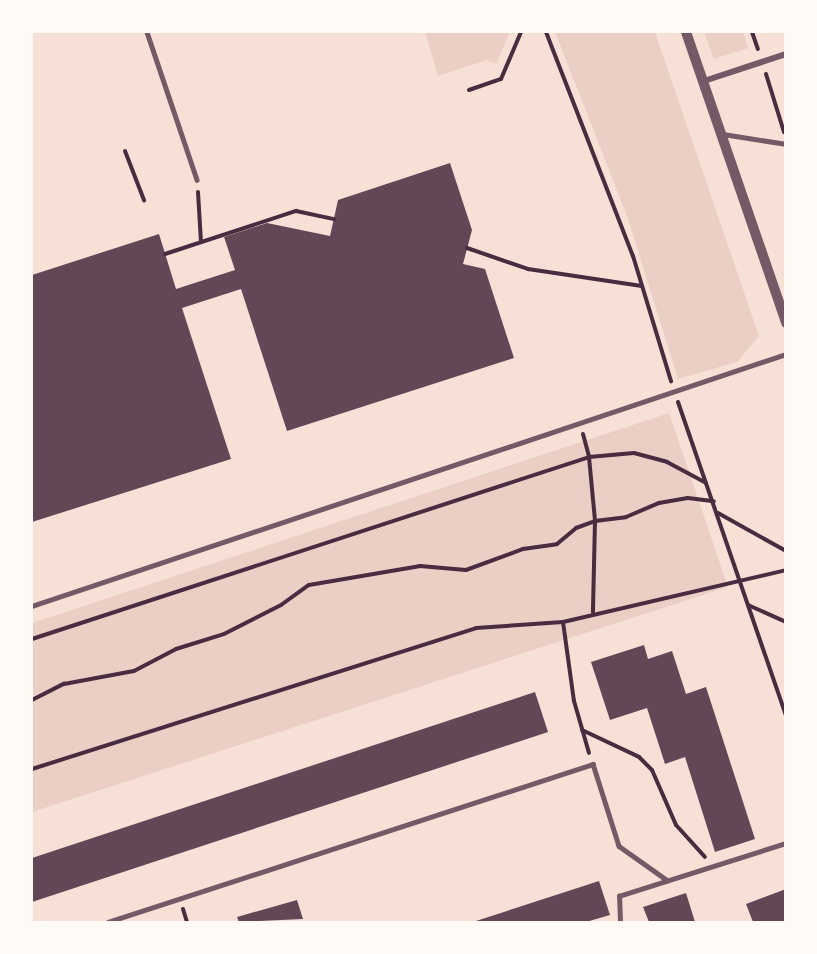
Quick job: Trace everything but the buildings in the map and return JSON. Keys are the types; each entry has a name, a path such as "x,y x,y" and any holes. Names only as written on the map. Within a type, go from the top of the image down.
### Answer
{"street":[{"path":"686,32 786,323"},
{"path":"704,81 786,54"}],"lane":[{"path":"147,32 197,180"},
{"path":"722,134 786,144"},
{"path":"32,606 579,421 786,354"},
{"path":"108,922 593,764 619,846 667,880"},
{"path":"620,922 619,896 786,843"}],"path":[{"path":"469,90 501,79 521,32"},
{"path":"546,32 642,286 674,391 714,501 739,582 786,715"},
{"path":"752,32 786,139"},
{"path":"125,151 144,200"},
{"path":"197,180 201,242"},
{"path":"165,254 296,211 334,219"},
{"path":"467,248 528,269 642,286"},
{"path":"579,421 590,457 595,520 593,612"},
{"path":"32,639 590,457 634,453 667,462 707,484"},
{"path":"32,700 64,684 134,671 176,649 224,634 281,605 309,585 420,566 466,570 523,549 557,544 576,528 595,520 626,517 658,503 688,498 714,501"},
{"path":"717,512 786,551"},
{"path":"32,769 476,628 563,622 593,612 786,570"},
{"path":"747,605 786,622"},
{"path":"563,622 574,701 593,764"},
{"path":"582,730 639,757 652,770 675,825 714,866"}],"shaded area":[{"path":"425,32 510,32 496,64 487,60 438,76"},
{"path":"555,32 655,32 759,336 737,362 678,379 627,216"},
{"path":"704,32 743,32 748,48 714,59"},
{"path":"669,413 728,587 32,812 32,623"}]}
